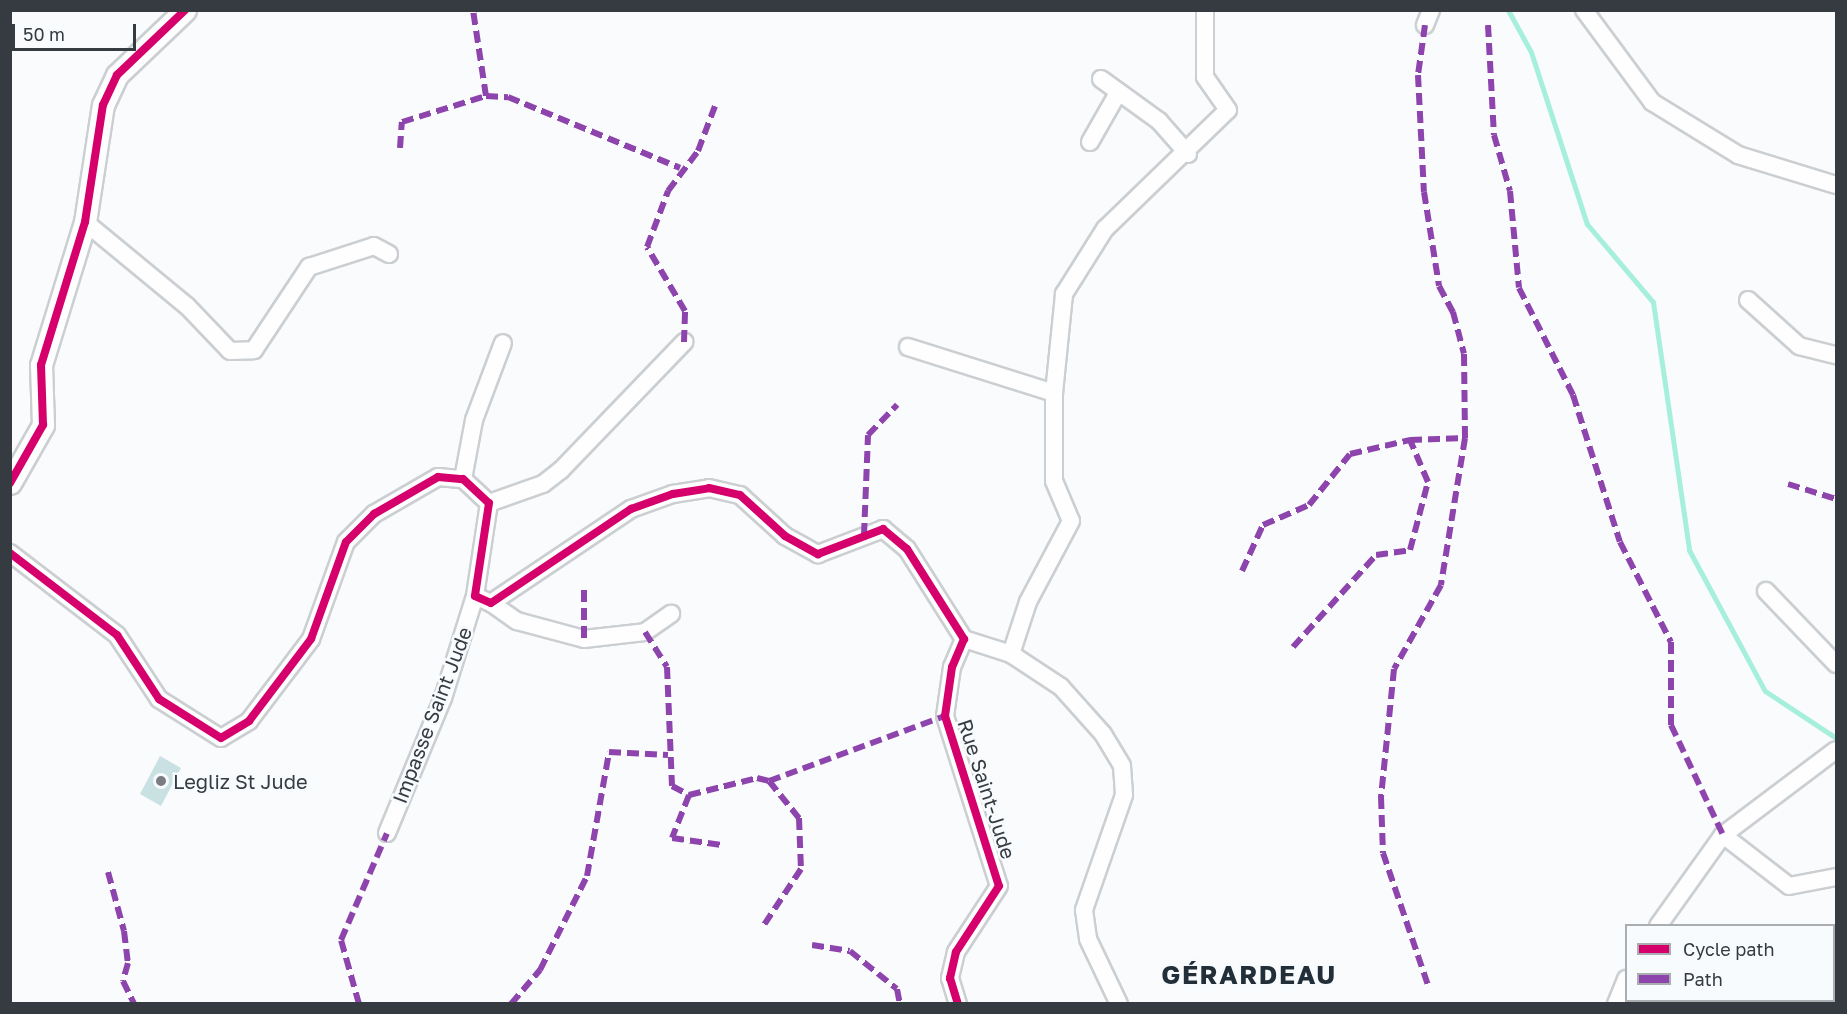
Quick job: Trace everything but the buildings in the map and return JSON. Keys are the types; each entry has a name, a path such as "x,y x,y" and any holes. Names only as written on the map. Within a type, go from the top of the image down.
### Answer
{"street":[{"path":"10,483 43,425 41,365 85,222 103,105 117,75 185,10"},
{"path":"1011,654 1028,602 1071,521 1054,481 1054,393 1064,294 1105,229 1188,154 1228,110 1205,77 1205,10"},
{"path":"1584,10 1652,102 1738,155 1836,185"},
{"path":"1101,79 1159,121 1188,154"},
{"path":"1090,142 1118,93"},
{"path":"85,222 187,306 230,351 254,350 309,267 374,246 389,254"},
{"path":"1748,300 1799,346 1836,354"},
{"path":"489,503 543,484 561,470 684,342"},
{"path":"463,479 474,420 503,343"},
{"path":"908,347 1054,393"},
{"path":"10,553 117,635 159,699 222,738 249,721 311,639 346,542 374,514 438,477 463,479 489,503"},
{"path":"491,603 631,509 709,488 740,495 785,536 818,554 883,529 897,536 964,639 1011,654 1083,708 1122,766 1124,795 1084,910 1088,939 1119,1004"},
{"path":"489,503 476,596 491,603 517,621 584,639 645,632 671,614"},
{"path":"1766,591 1836,664"},
{"name":"Impasse Saint Jude","path":"387,833 443,698 476,596"},
{"name":"Rue Saint-Jude","path":"957,1004 950,978 956,952 999,886 945,716 952,667 964,639"},
{"path":"1659,924 1723,834 1836,750"},
{"path":"1723,834 1789,886 1836,877"},
{"path":"1616,1004 1625,982"}],"waterway":[{"path":"1508,10 1531,52 1587,224 1653,302 1689,550 1765,691 1836,738"}],"marked path":[{"path":"400,148 402,122 486,96 473,10"},
{"path":"1425,25 1418,75 1424,192 1439,286 1453,312 1464,354 1465,438 1441,585 1394,669 1381,797 1383,853 1429,988"},
{"path":"1488,25 1494,135 1510,191 1519,288 1573,395 1620,542 1671,642 1671,725 1723,835"},
{"path":"486,96 508,97 680,168"},
{"path":"684,342 685,311 647,247 668,191 698,151 715,106"},
{"path":"864,535 868,435 897,405"},
{"path":"1242,571 1263,525 1309,505 1350,454 1410,440 1465,438"},
{"path":"1293,647 1376,555 1410,550 1428,482 1410,440"},
{"path":"1788,484 1836,499"},
{"path":"584,590 584,639"},
{"path":"645,632 667,667 672,786 689,795 757,778 769,781 799,818 801,869 764,925"},
{"path":"769,781 945,716"},
{"path":"511,1004 540,970 587,876 609,752 668,755"},
{"path":"689,795 672,838 722,845"},
{"path":"359,1004 341,940 387,833"},
{"path":"108,872 124,931 128,963 123,981 134,1004"},
{"path":"812,945 850,951 897,989 900,1004"}],"cycle path":[{"path":"10,483 43,425 41,365 85,222 103,105 117,75 185,10"},
{"path":"10,553 117,635 159,699 221,738 249,721 311,639 346,542 374,514 438,477 463,479 489,503 475,596 491,603 631,509 673,494 709,488 740,495 785,536 818,554 883,529 907,549 964,639 952,667 945,716 999,886 956,952 950,978 958,1004"}],"place":[{"name":"Legliz St Jude","path":"161,781"}],"district":[{"name":"GÉRARDEAU","path":"1249,975"}]}
